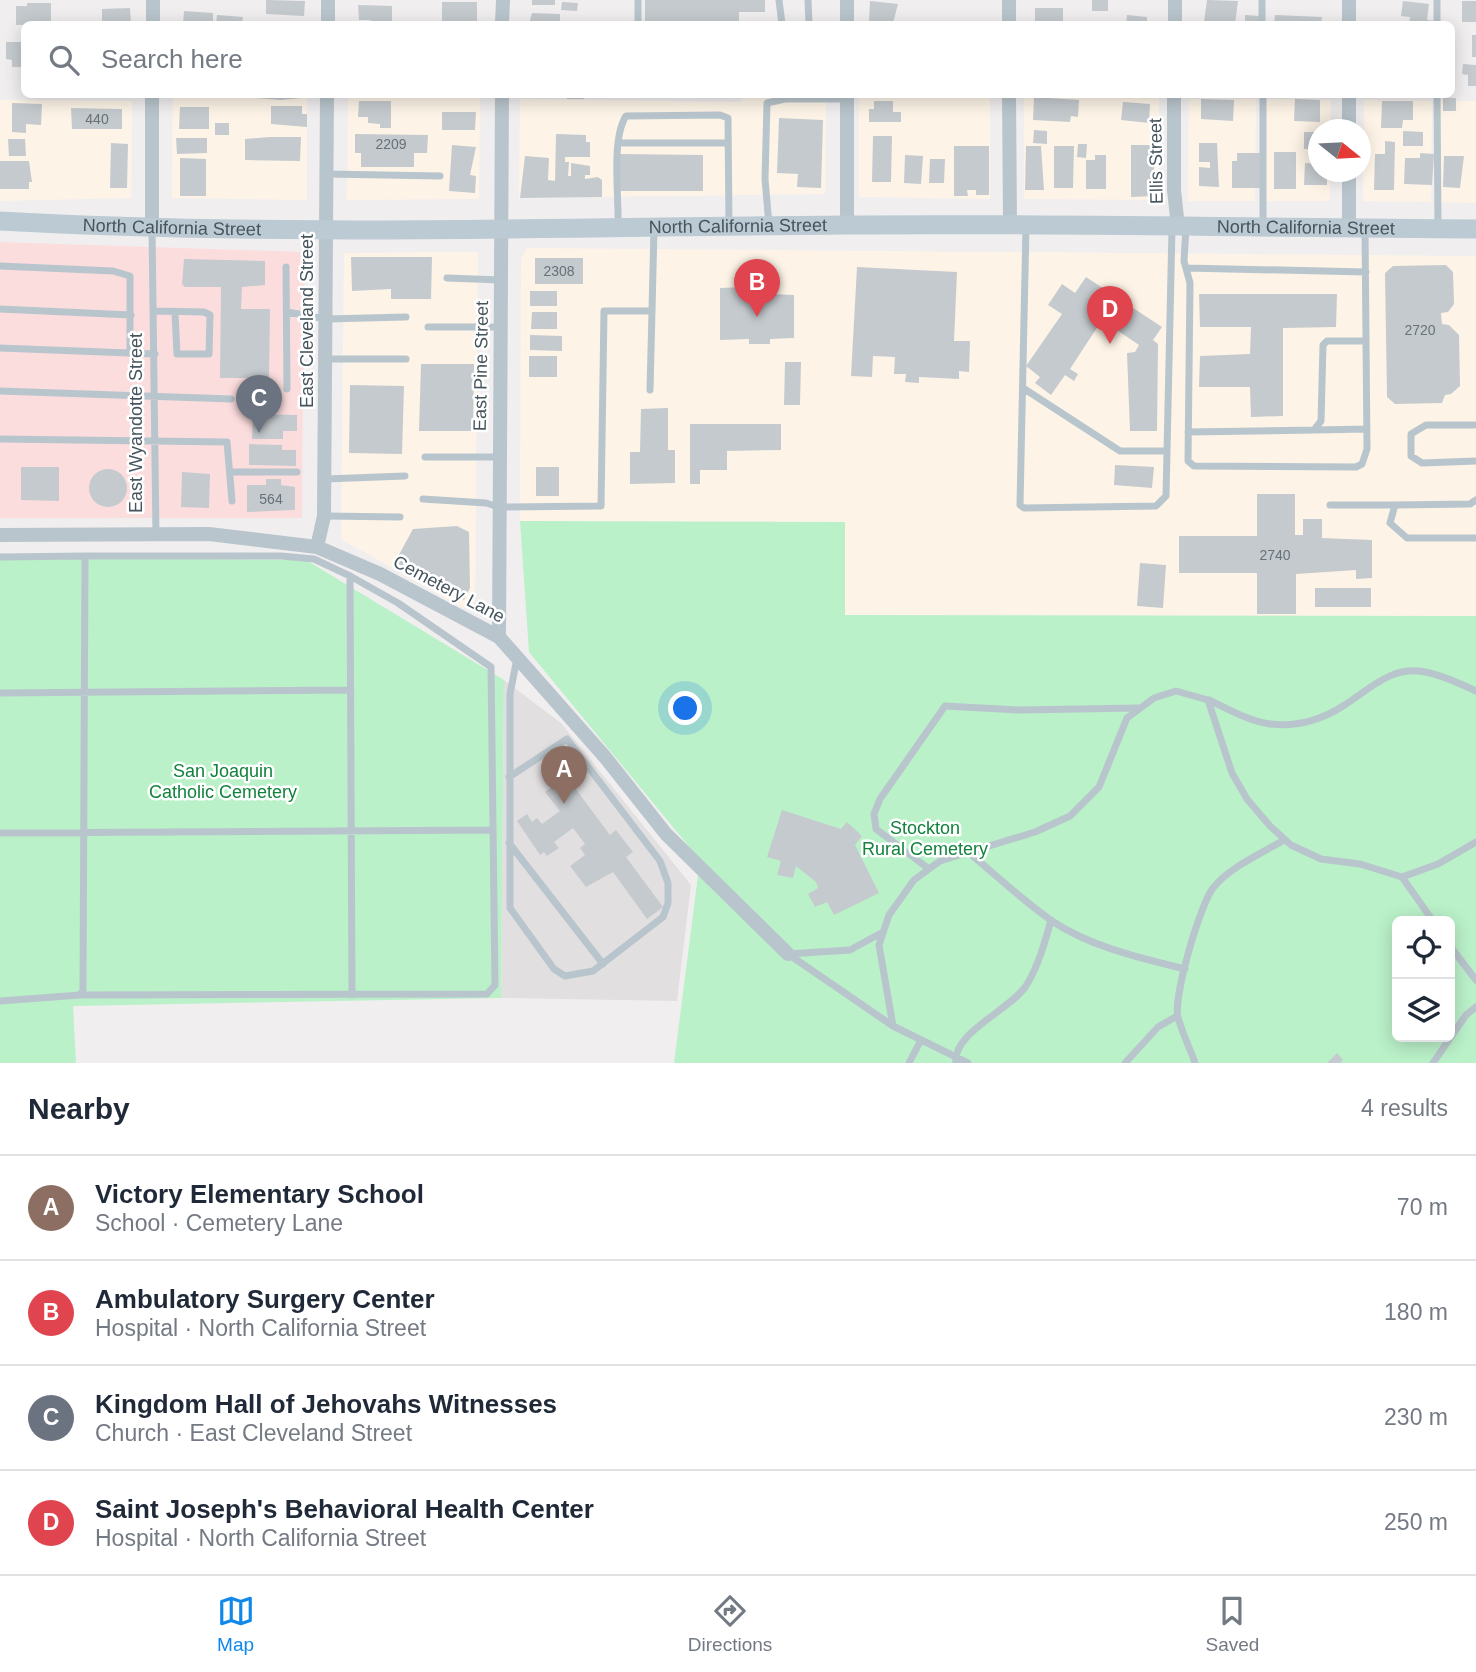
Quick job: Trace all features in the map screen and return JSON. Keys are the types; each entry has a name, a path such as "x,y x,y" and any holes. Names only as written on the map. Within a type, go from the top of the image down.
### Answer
{"street":[{"path":"153,0 153,21"},
{"path":"328,0 328,21"},
{"path":"502,21 503,0"},
{"path":"847,0 847,21"},
{"path":"1009,0 1009,21"},
{"path":"1175,0 1175,21"},
{"path":"1349,0 1349,21"},
{"name":"East Wyandotte Street","path":"152,98 152,229"},
{"name":"East Cleveland Street","path":"317,547 324,516 325,479 327,98"},
{"name":"East Pine Street","path":"499,637 502,98"},
{"path":"846,225 847,98"},
{"path":"1009,98 1018,225"},
{"name":"Ellis Street","path":"1174,98 1174,190 1178,227"},
{"path":"1349,98 1349,119"},
{"path":"1350,182 1357,229"},
{"name":"North California Street","path":"0,221 152,229 501,230 846,225 1476,229"},
{"name":"Cemetery Lane","path":"0,535 209,534 317,547 380,574 499,637 605,757 666,834 788,954"}],"lane":[{"path":"638,0 638,21"},
{"path":"779,0 782,21"},
{"path":"808,0 808,21"},
{"path":"1262,0 1262,21"},
{"path":"1437,0 1437,21"},
{"path":"769,226 765,178 766,103 816,98"},
{"path":"1263,98 1263,228"},
{"path":"1437,98 1438,229"},
{"path":"618,228 619,143 625,116 706,115 728,118 729,227"},
{"path":"619,143 728,143"},
{"path":"327,174 440,176"},
{"path":"1018,225 1023,388 1020,505 1024,508 1156,506 1166,496 1178,227"},
{"path":"1178,227 1190,283 1188,461 1194,466 1356,467 1366,458 1366,272 1357,229"},
{"path":"650,390 654,228"},
{"name":"East Wyandotte Street","path":"152,229 156,534"},
{"path":"0,266 113,271 130,276 130,353"},
{"path":"286,267 287,389"},
{"path":"1186,268 1366,272"},
{"path":"447,278 501,280"},
{"path":"0,309 131,315"},
{"path":"423,499 486,503 499,507 601,506 604,311 652,310"},
{"name":"East Wyandotte Street","path":"155,311 210,316 209,354 177,354 175,313"},
{"path":"287,312 326,319 406,317"},
{"path":"428,327 500,327"},
{"path":"1314,430 1321,421 1323,345 1327,341 1366,341"},
{"path":"0,348 155,354"},
{"path":"326,359 406,359"},
{"path":"1023,388 1120,451 1167,451"},
{"path":"0,391 231,400"},
{"path":"1476,425 1426,425 1411,434 1411,456 1422,463 1476,461"},
{"path":"1188,432 1367,429"},
{"path":"0,439 227,442 232,501"},
{"path":"425,457 499,457"},
{"path":"230,472 297,472"},
{"path":"325,479 405,476"},
{"path":"1330,505 1470,503 1476,500"},
{"path":"1395,505 1390,523 1407,538 1476,538"},
{"path":"324,516 400,517"},
{"path":"80,995 83,990 85,556"},
{"path":"0,557 281,556 313,559 350,576 397,603 491,667 495,985 492,992 80,995 0,1001"},
{"path":"350,576 352,995"},
{"path":"509,777 567,739 660,862 668,883 668,903 663,917 593,971 565,975 554,968 510,908 509,777 510,694 517,658"},
{"path":"893,1026 879,945 889,915 914,880 940,860 1035,832 1070,816 1099,787 1126,718 1154,698 1176,691 1208,700 1254,720 1284,724 1322,716 1343,706 1381,678 1403,673 1423,671 1476,691"},
{"path":"0,693 351,690"},
{"path":"1208,700 1232,773 1247,799 1284,839 1321,859 1360,864 1402,877 1438,864 1476,842"},
{"path":"929,869 876,829 874,814 880,799 945,706 1020,710 1138,708"},
{"path":"0,833 492,830"},
{"path":"1195,1063 1177,1016 1185,969 1212,889 1226,876 1284,839"},
{"path":"509,842 603,964"},
{"path":"968,852 1051,920 1079,936 1144,959 1185,969"},
{"path":"1402,877 1429,916"},
{"path":"956,1059 967,1035 1025,986 1051,920"},
{"path":"788,954 850,950 883,931"},
{"path":"1455,953 1476,980"},
{"path":"788,954 893,1026 968,1063"},
{"path":"1433,1063 1465,1015 1476,1007"},
{"path":"1125,1063 1158,1027 1177,1016"},
{"path":"909,1063 921,1040"}],"shaded area":[{"path":"173,98 307,98 307,200 172,198"},
{"path":"348,98 480,98 479,199 347,200"},
{"path":"742,98 826,98 825,194 519,198 520,99 741,102"},
{"path":"859,98 990,98 990,199 859,197"},
{"path":"1024,98 1159,98 1158,200 1024,199"},
{"path":"1189,99 1256,99 1255,201 1188,201"},
{"path":"1263,99 1331,100 1330,119 1308,119 1308,182 1330,182 1330,201 1263,201"},
{"path":"0,100 132,101 131,198 0,201"},
{"path":"1364,100 1432,101 1431,202 1363,201 1363,182 1371,182 1371,119 1364,119"},
{"path":"1439,101 1476,101 1476,203 1438,202"},
{"path":"0,242 304,252 302,518 0,518"},
{"path":"527,248 1476,256 1476,616 844,615 844,522 520,521 521,259"},
{"path":"478,252 475,601 463,608 341,539 344,253"},
{"path":"504,680 561,723 691,885 677,1001 501,998"}],"green space":[{"name":"Stockton Rural Cemetery","path":"520,521 845,522 845,615 1476,616 1476,1063 674,1063 700,860 529,652"},
{"name":"San Joaquin Catholic Cemetery","path":"0,557 306,560 504,680 501,998 73,1006 76,1063 0,1063"}],"building":[{"path":"266,0 305,1 304,16 266,14"},
{"path":"532,0 555,0 555,5 532,5"},
{"path":"645,0 765,0 765,12 739,12 739,21 645,21"},
{"path":"1092,0 1108,0 1108,11 1092,11"},
{"path":"1207,0 1238,1 1235,21 1204,21"},
{"path":"870,1 898,4 894,21 869,21"},
{"path":"1403,1 1429,4 1427,20 1436,21 1409,21 1410,17 1401,16"},
{"path":"1462,1 1476,1 1476,22 1462,22"},
{"path":"442,2 477,2 477,21 442,21"},
{"path":"562,2 578,3 577,11 561,10"},
{"path":"27,3 51,3 51,21 21,21 21,25 16,25 16,6 27,6"},
{"path":"358,5 392,6 392,21 359,20"},
{"path":"130,8 131,21 102,21 102,9"},
{"path":"1035,8 1063,8 1063,21 1035,21"},
{"path":"184,11 213,13 213,21 183,21"},
{"path":"532,13 560,14 560,21 530,21"},
{"path":"217,15 243,17 242,21 216,21"},
{"path":"1127,15 1147,17 1147,21 1126,21"},
{"path":"1245,15 1259,16 1259,21 1245,21"},
{"path":"1275,15 1322,17 1321,21 1274,21"},
{"path":"1472,35 1476,35 1476,57 1472,57"},
{"path":"6,42 21,42 21,67 12,67 12,60 6,59"},
{"path":"1463,64 1476,65 1476,86 1468,86 1468,75 1462,74"},
{"path":"256,98 301,98 281,100"},
{"path":"1034,98 1079,100 1078,117 1071,116 1070,122 1033,120"},
{"path":"1443,98 1456,98 1456,111 1443,111"},
{"path":"1201,99 1234,100 1233,121 1201,119"},
{"path":"1295,99 1320,100 1320,119 1294,121"},
{"path":"359,101 391,101 391,128 380,128 380,124 368,123 368,117 358,117"},
{"path":"874,101 893,101 893,112 901,112 901,122 869,122 869,109 874,109"},
{"path":"1382,101 1413,101 1413,120 1403,120 1402,128 1381,128"},
{"path":"1123,102 1150,104 1149,123 1121,120"},
{"path":"12,103 42,104 41,125 26,124 26,133 12,132"},
{"path":"271,106 302,106 302,114 307,114 307,127 271,124"},
{"path":"180,107 209,107 209,129 179,129"},
{"path":"71,108 122,109 122,129 72,129"},
{"path":"442,112 476,112 475,130 442,130"},
{"path":"779,118 823,120 821,188 797,187 798,174 777,173"},
{"path":"215,123 229,123 229,135 215,135"},
{"path":"1034,130 1047,131 1047,144 1033,143"},
{"path":"1403,131 1423,132 1423,146 1403,146"},
{"path":"1304,132 1308,132 1308,149 1304,149"},
{"path":"355,134 428,135 427,153 414,153 414,167 361,167 361,153 355,153"},
{"path":"556,134 586,135 586,142 590,142 590,157 565,157 565,162 569,162 568,176 571,176 571,163 590,166 590,175 585,175 585,179 598,177 602,180 602,197 520,198 525,156 549,158 548,180 555,181"},
{"path":"873,136 892,136 891,182 872,182"},
{"path":"301,137 300,161 245,160 245,139"},
{"path":"176,138 207,138 207,153 177,154"},
{"path":"8,139 25,139 26,156 9,156"},
{"path":"1385,141 1395,142 1394,190 1374,190 1375,154 1385,154"},
{"path":"111,143 128,144 127,188 110,188"},
{"path":"1199,143 1217,143 1219,187 1199,186 1199,167 1210,168 1210,162 1199,162"},
{"path":"1078,144 1087,144 1086,158 1077,157"},
{"path":"452,145 476,147 470,175 476,176 475,193 449,191"},
{"path":"1131,145 1154,145 1154,196 1131,197"},
{"path":"954,146 989,146 989,195 976,195 976,190 967,190 968,196 954,196"},
{"path":"1026,146 1041,146 1044,190 1025,190"},
{"path":"1054,146 1074,146 1073,188 1054,188"},
{"path":"1274,152 1296,152 1296,189 1274,189"},
{"path":"1237,153 1260,153 1260,188 1232,188 1232,161 1237,161"},
{"path":"1420,153 1434,154 1432,185 1404,184 1405,158 1420,158"},
{"path":"620,154 703,155 703,191 619,191"},
{"path":"905,155 923,156 921,184 904,183"},
{"path":"1095,155 1106,155 1106,189 1086,189 1086,160 1095,160"},
{"path":"1444,156 1464,156 1460,188 1443,187"},
{"path":"180,158 206,159 206,196 180,196"},
{"path":"930,159 945,159 944,183 929,183"},
{"path":"0,161 29,161 32,182 29,182 29,189 0,189"},
{"path":"1305,163 1308,163 1308,182 1327,182 1327,185 1304,185"},
{"path":"351,257 432,257 431,299 391,299 391,289 352,291"},
{"path":"535,258 583,258 583,284 535,284"},
{"path":"184,259 265,261 265,285 242,287 241,309 270,309 269,378 220,378 221,287 185,287 182,284"},
{"path":"1446,265 1453,272 1454,304 1448,312 1441,313 1442,324 1449,325 1459,335 1460,386 1451,394 1445,395 1442,403 1395,404 1387,397 1385,273 1393,266"},
{"path":"857,267 957,272 954,341 970,341 969,372 959,371 959,379 919,377 919,383 905,382 906,374 894,374 895,357 873,356 872,377 851,376"},
{"path":"1086,277 1162,327 1153,340 1158,344 1157,431 1130,431 1127,353 1135,352 1139,345 1102,320 1070,369 1078,374 1074,381 1065,375 1051,395 1035,383 1040,377 1026,366 1062,314 1048,305 1062,284 1075,293"},
{"path":"742,280 753,280 753,293 794,295 794,338 770,339 770,344 749,344 749,339 720,340 720,288 742,287"},
{"path":"530,291 557,291 557,306 530,306"},
{"path":"1199,294 1337,294 1336,327 1283,328 1283,416 1251,417 1250,387 1199,387 1200,356 1250,354 1251,327 1200,327"},
{"path":"532,312 557,312 557,329 531,329"},
{"path":"530,335 562,336 562,351 530,350"},
{"path":"529,356 557,356 557,377 529,377"},
{"path":"785,362 801,362 800,405 784,405"},
{"path":"421,364 474,364 473,431 419,431"},
{"path":"350,385 404,386 402,454 349,453"},
{"path":"668,408 668,450 675,450 675,483 630,484 630,452 640,452 641,409"},
{"path":"253,414 297,415 297,431 283,431 283,439 252,439"},
{"path":"690,424 781,424 781,450 727,451 727,470 700,470 700,484 690,484"},
{"path":"249,444 282,445 282,450 296,450 296,466 249,465"},
{"path":"1115,465 1154,467 1152,488 1114,485"},
{"path":"21,467 59,467 59,501 21,500"},
{"path":"536,467 559,467 559,496 536,496"},
{"path":"108,469 122,474 127,488 122,502 108,507 94,502 89,488 94,474"},
{"path":"182,472 210,474 209,508 181,507"},
{"path":"266,479 281,479 281,485 295,487 295,510 247,512 247,485 266,485"},
{"path":"1257,494 1295,494 1295,535 1303,535 1303,519 1322,519 1322,538 1372,540 1372,578 1356,579 1356,570 1296,574 1296,614 1257,614 1257,573 1179,573 1179,536 1257,536"},
{"path":"457,526 469,532 470,588 464,600 395,562 413,529"},
{"path":"1140,563 1166,565 1163,608 1137,606"},
{"path":"1315,588 1371,588 1371,607 1315,607"},
{"path":"572,784 610,835 616,830 633,852 626,857 663,907 647,919 613,872 586,887 570,866 585,855 580,848 585,844 573,828 554,842 559,848 547,856 544,852 540,855 517,821 527,814 532,822 537,818 542,824 560,811 545,792 553,786 559,794"},
{"path":"782,810 841,829 847,822 862,836 855,845 879,893 834,915 827,902 815,907 808,894 818,888 816,882 796,866 793,878 777,875 781,861 767,857"},
{"path":"1337,1053 1343,1060 1340,1063 1327,1063"}],"place":[{"name":"Ambulatory Surgery Center","path":"757,317"},
{"name":"Saint Joseph's Behavioral Health Center","path":"1110,344"},
{"name":"Kingdom Hall of Jehovahs Witnesses","path":"259,433"},
{"name":"Victory Elementary School","path":"564,804"}]}
